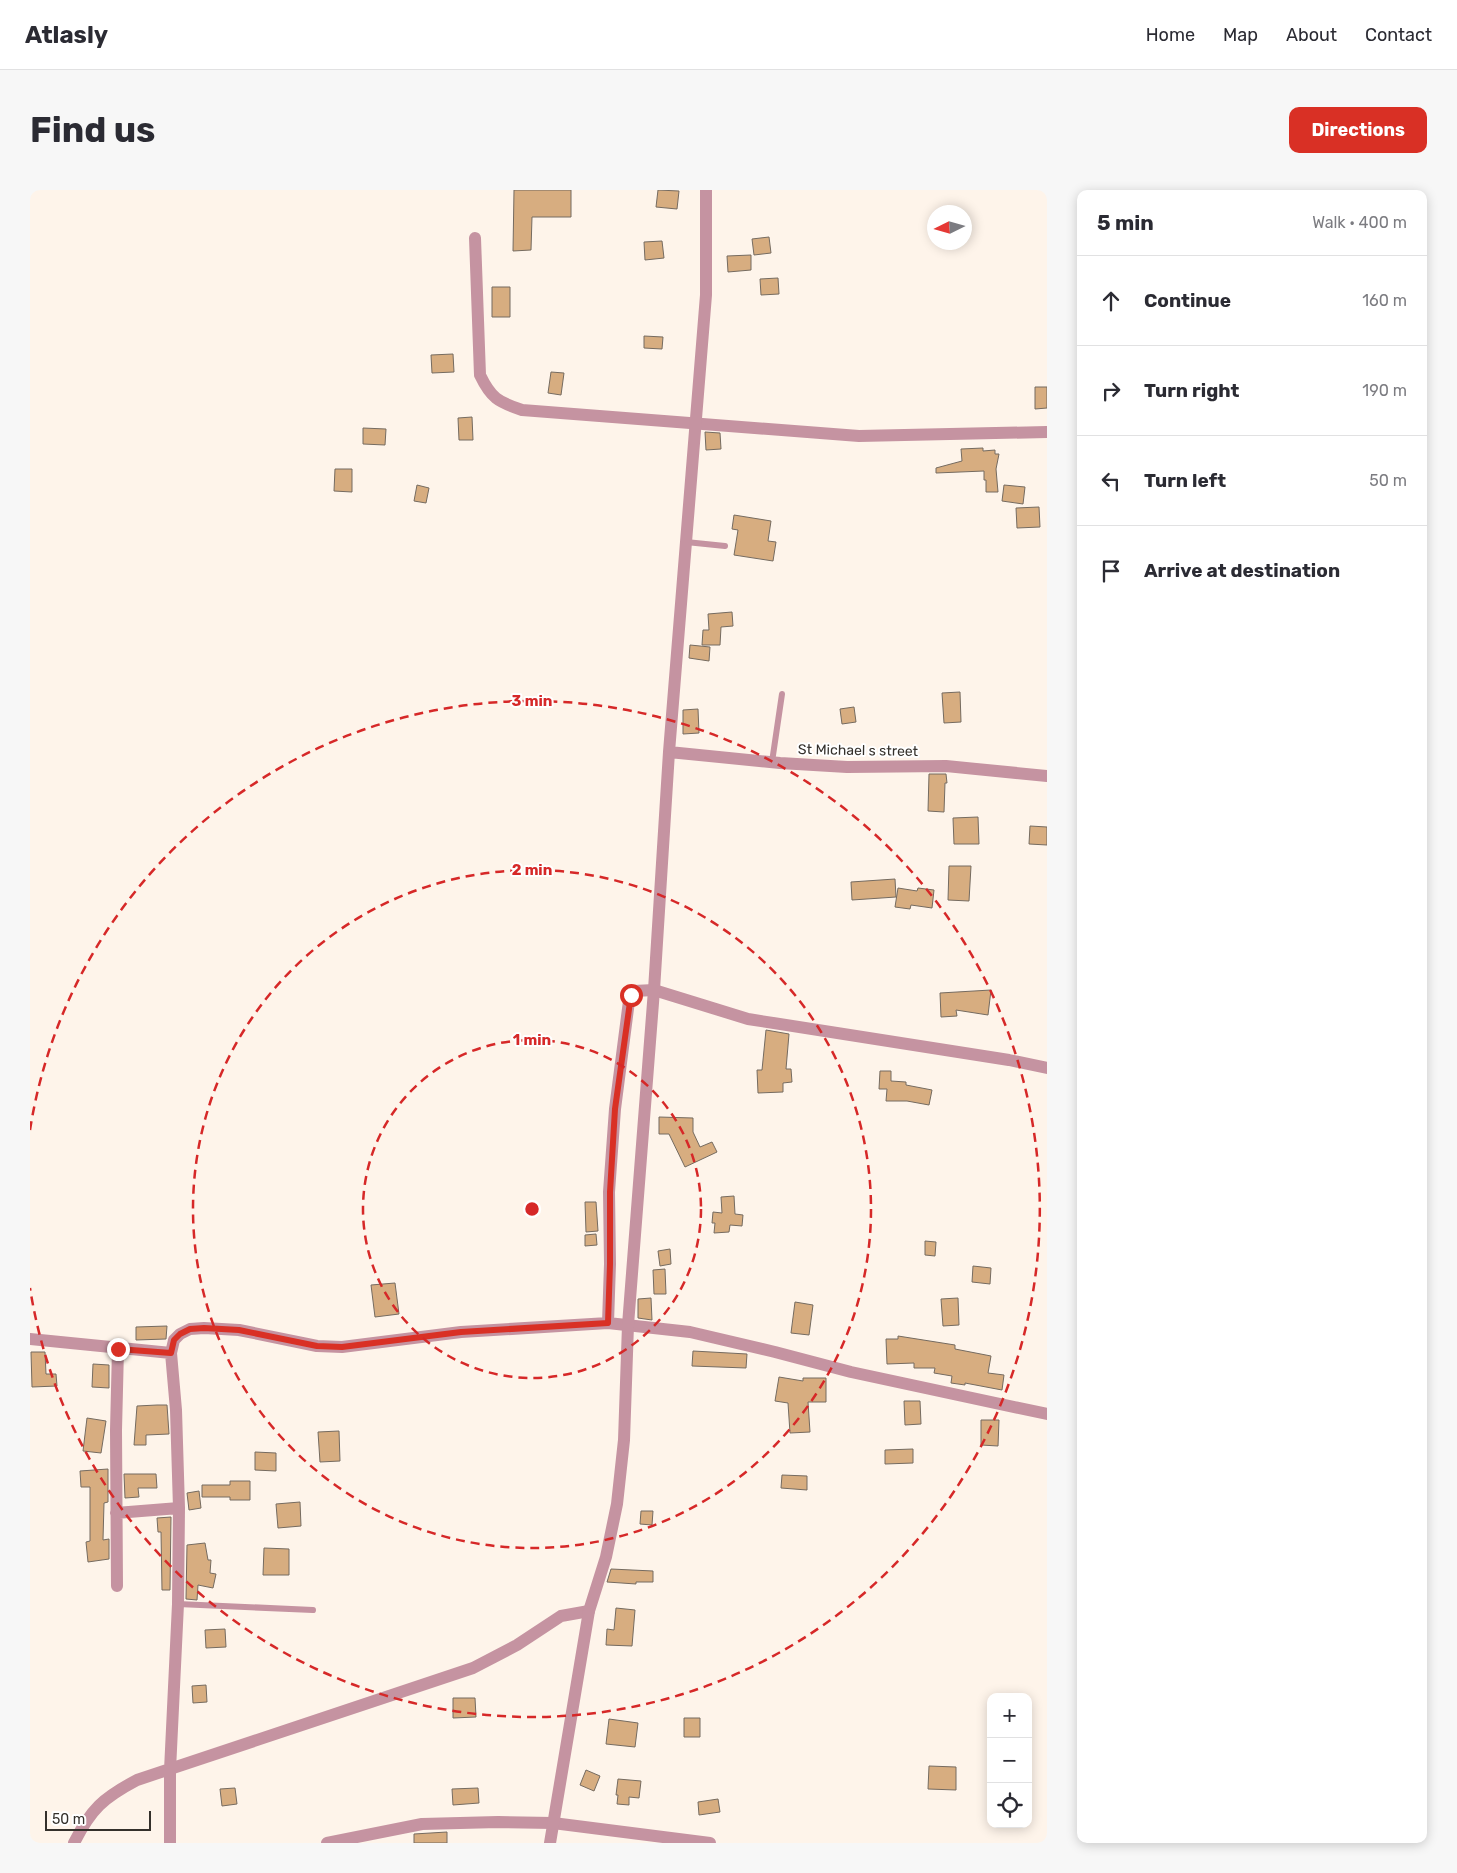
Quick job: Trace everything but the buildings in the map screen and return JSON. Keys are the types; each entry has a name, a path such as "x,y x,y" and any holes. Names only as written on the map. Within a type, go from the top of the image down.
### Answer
{"street":[{"path":"617,1324 669,752 686,542 688,422 706,295 706,190"},
{"path":"475,238 480,375 488,392 501,403 522,410 859,436 1047,432"},
{"name":"St Michael s street","path":"669,752 847,767 946,766 1047,776"},
{"path":"550,1843 588,1611 606,1557 617,1504 624,1440 617,1324 610,1264 610,1192 615,1109 631,995 647,990 748,1019 1009,1060 1047,1068"},
{"path":"170,1843 170,1770 178,1604 179,1508 176,1410 171,1353 174,1340 180,1334 190,1329 239,1330 317,1346 342,1347 461,1332 617,1324 690,1332 850,1372 1047,1414"},
{"path":"30,1339 171,1353"},
{"path":"117,1586 118,1349"},
{"path":"116,1513 179,1508"},
{"path":"74,1843 82,1826 96,1807 136,1780 473,1668 517,1646 560,1616 588,1611"},
{"path":"327,1843 422,1824 498,1822 553,1823 710,1843"}],"lane":[{"path":"686,542 725,546"},
{"path":"772,762 782,694"},
{"path":"178,1604 313,1610"}],"route":[{"path":"118,1349 171,1353 174,1340 180,1334 190,1329 204,1328 239,1330 317,1346 342,1347 461,1332 608,1323 610,1192 615,1109 631,995"}]}
